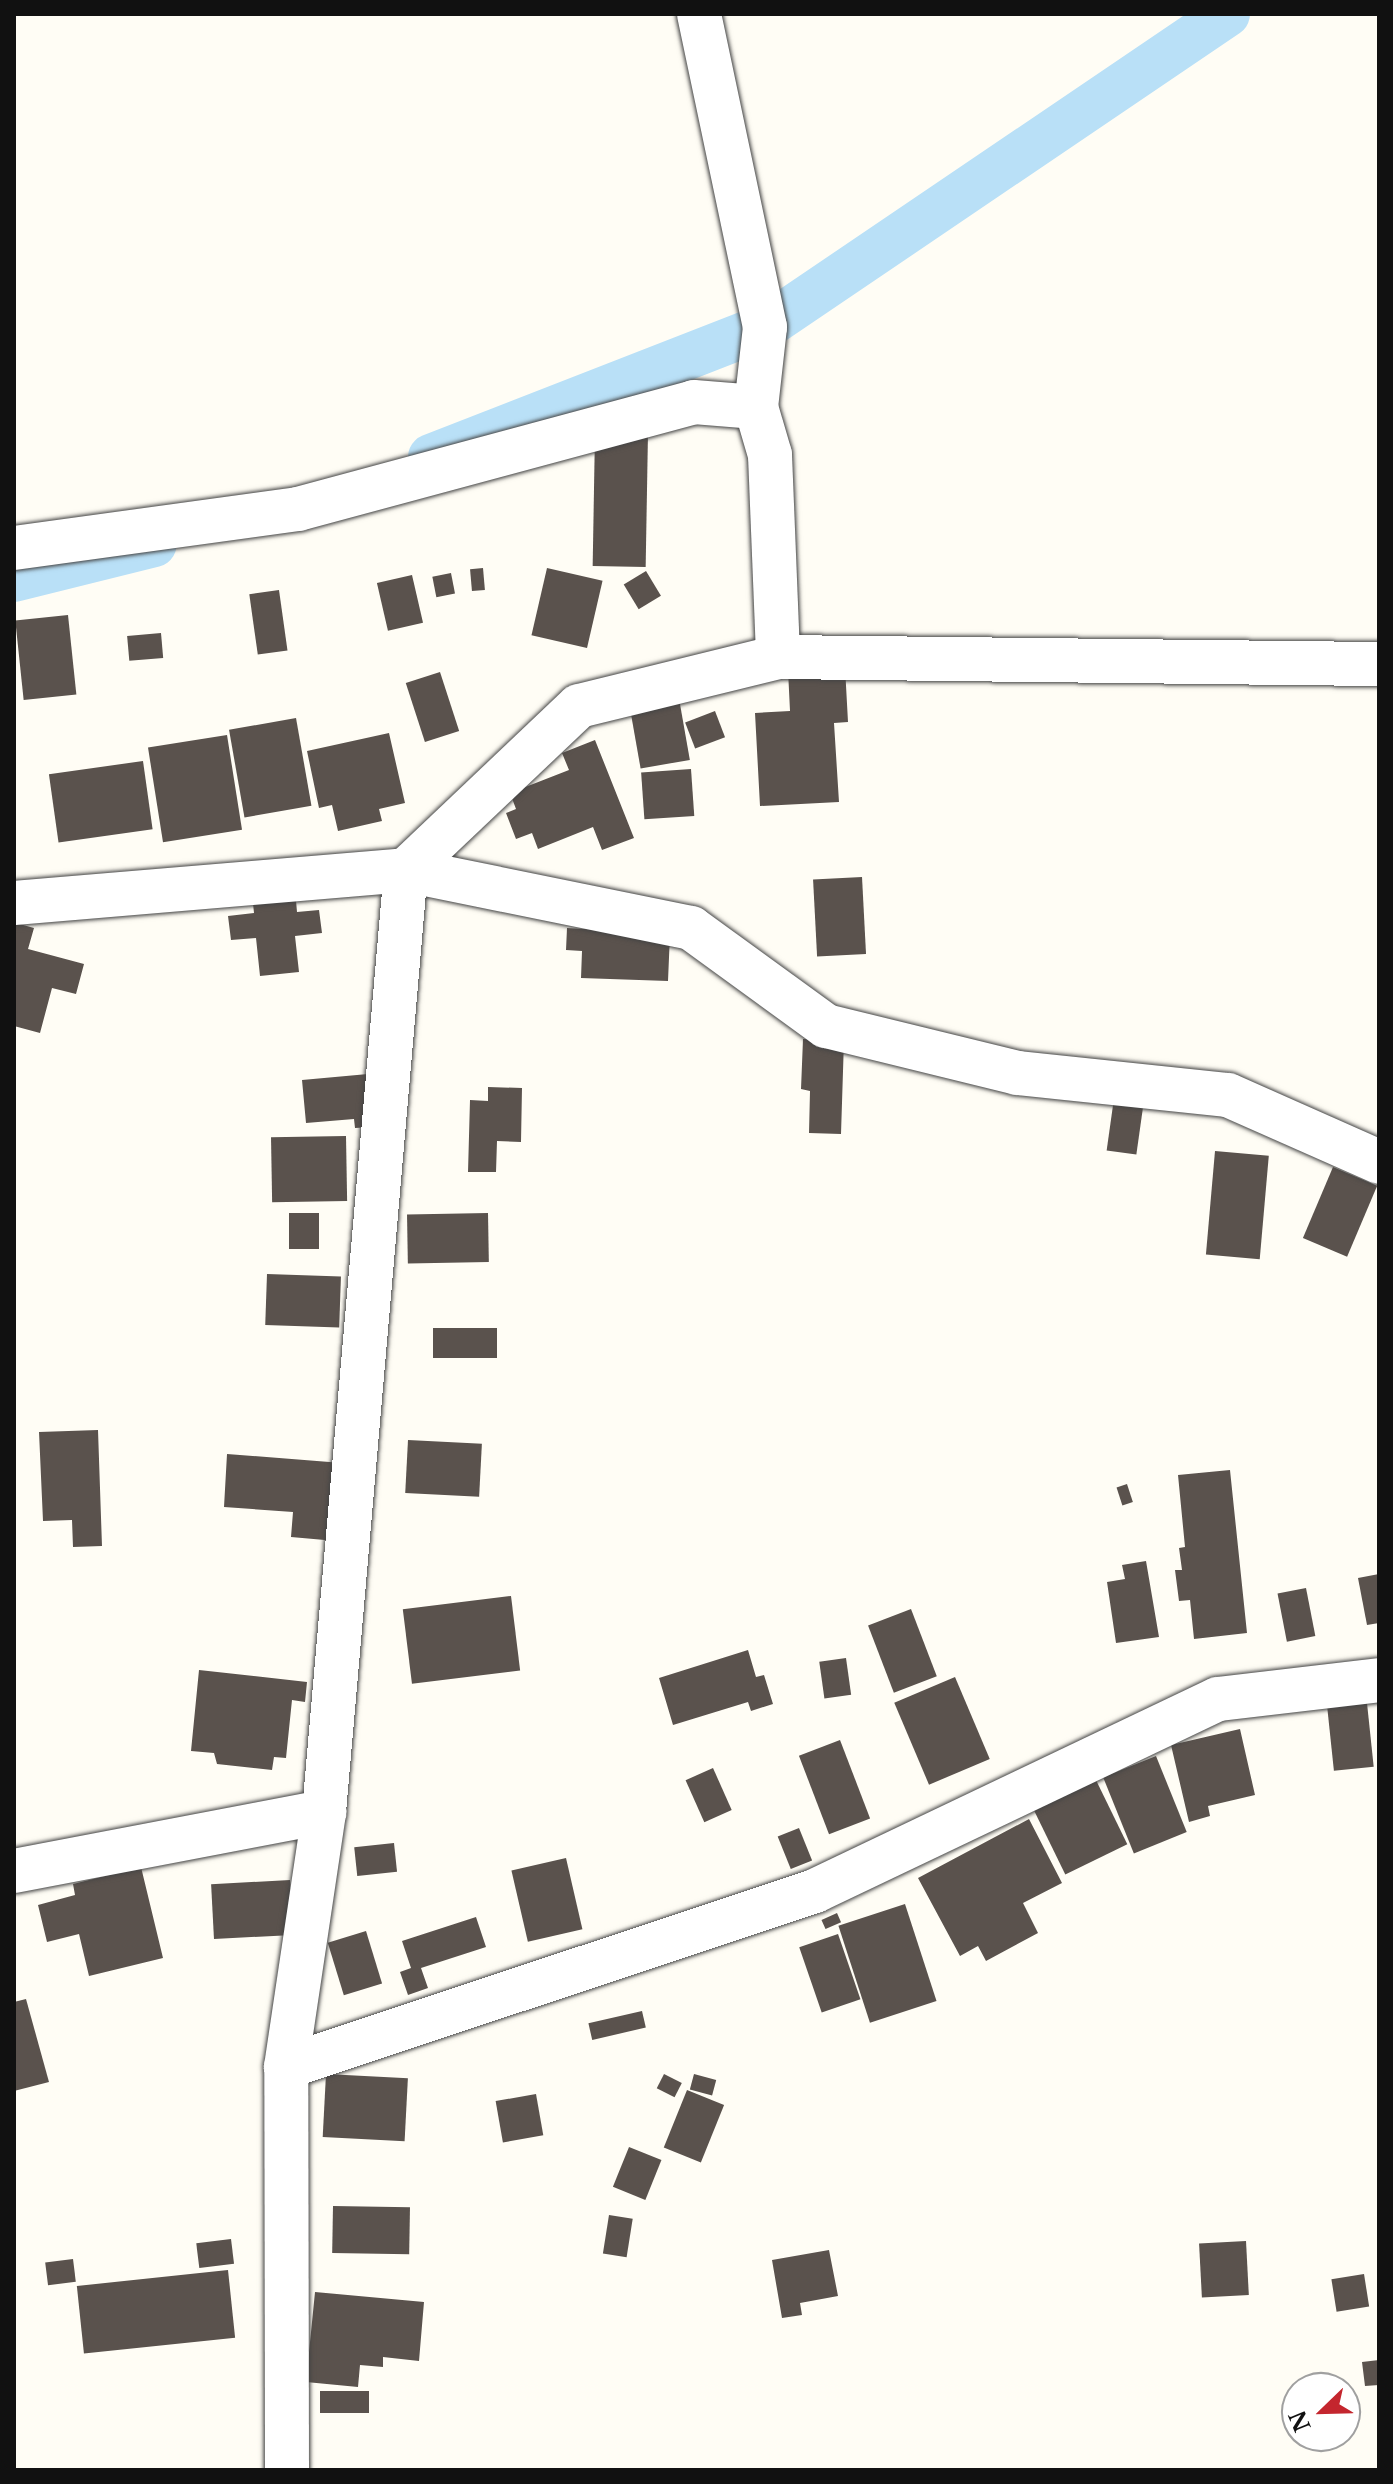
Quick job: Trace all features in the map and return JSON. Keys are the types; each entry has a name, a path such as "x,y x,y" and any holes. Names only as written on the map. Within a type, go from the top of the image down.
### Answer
{"street":[{"path":"699,14 765,327 756,407 770,455 778,657"},
{"path":"14,548 298,509 694,402 756,407"},
{"path":"287,2470 286,2067 324,1812 406,870 579,706 778,657 1379,664"},
{"path":"14,903 406,870 691,928 826,1026 1017,1073 1228,1095 1379,1162"},
{"path":"286,2067 815,1891 1218,1699 1379,1680"},
{"path":"14,1871 324,1812"}],"building":[{"path":"595,432 648,433 646,567 593,566"},
{"path":"483,568 485,590 472,591 470,569"},
{"path":"547,568 603,581 587,648 531,635"},
{"path":"646,571 661,596 639,609 624,584"},
{"path":"451,573 455,594 436,597 432,577"},
{"path":"412,575 423,623 388,631 377,583"},
{"path":"279,590 287,650 258,655 249,594"},
{"path":"68,615 76,695 24,700 15,621"},
{"path":"161,633 163,658 129,661 127,636"},
{"path":"845,667 848,722 834,723 839,802 760,806 755,713 790,711 788,670"},
{"path":"440,672 459,731 425,742 406,683"},
{"path":"677,687 690,760 641,769 628,696"},
{"path":"715,711 725,737 695,749 685,722"},
{"path":"296,718 311,806 244,817 229,730"},
{"path":"389,733 405,803 379,809 382,821 338,831 332,805 319,808 307,751"},
{"path":"227,735 242,830 163,842 148,748"},
{"path":"595,740 634,838 602,850 593,827 538,849 532,833 516,839 506,813 516,809 510,793 569,770 562,753"},
{"path":"143,761 153,829 59,843 49,774"},
{"path":"691,769 694,816 644,819 641,772"},
{"path":"862,877 866,954 817,956 813,880"},
{"path":"295,889 297,912 319,910 322,933 295,936 299,972 260,976 256,938 231,940 228,916 254,913 252,894"},
{"path":"16,923 34,928 28,949 84,964 76,994 52,988 40,1033 14,1026"},
{"path":"567,928 670,934 668,981 581,978 582,951 566,950"},
{"path":"803,1039 844,1040 841,1134 809,1133 810,1091 801,1089"},
{"path":"368,1074 373,1127 355,1128 354,1119 306,1123 302,1080"},
{"path":"488,1087 522,1088 521,1142 497,1141 496,1172 468,1172 470,1100 488,1101"},
{"path":"1115,1091 1145,1095 1136,1155 1107,1150"},
{"path":"346,1136 347,1201 272,1202 271,1137"},
{"path":"1215,1151 1269,1156 1260,1259 1206,1255"},
{"path":"1333,1167 1377,1186 1347,1257 1303,1238"},
{"path":"289,1213 319,1213 319,1249 289,1249"},
{"path":"488,1213 489,1262 408,1263 407,1214"},
{"path":"267,1274 341,1277 339,1328 265,1325"},
{"path":"433,1328 497,1328 497,1358 433,1358"},
{"path":"98,1430 102,1546 73,1547 72,1520 43,1521 39,1432"},
{"path":"408,1440 482,1444 479,1497 405,1493"},
{"path":"227,1454 342,1463 336,1541 291,1537 293,1512 224,1507"},
{"path":"1230,1470 1247,1633 1194,1639 1190,1600 1179,1601 1175,1570 1182,1570 1179,1548 1185,1547 1178,1475"},
{"path":"1127,1484 1133,1502 1122,1505 1117,1487"},
{"path":"1146,1561 1159,1637 1116,1643 1107,1582 1125,1579 1122,1565"},
{"path":"1379,1574 1379,1623 1367,1625 1358,1578"},
{"path":"1306,1588 1315,1636 1287,1642 1278,1594"},
{"path":"511,1596 520,1670 412,1684 403,1609"},
{"path":"911,1609 937,1676 894,1693 868,1625"},
{"path":"748,1650 756,1677 764,1675 773,1704 751,1711 748,1702 673,1725 659,1678"},
{"path":"846,1658 851,1695 824,1698 819,1662"},
{"path":"199,1670 307,1682 305,1702 292,1700 286,1758 274,1757 272,1770 217,1764 214,1753 191,1751"},
{"path":"955,1677 990,1759 929,1785 894,1703"},
{"path":"1367,1703 1374,1767 1334,1771 1327,1707"},
{"path":"1240,1729 1255,1795 1208,1806 1210,1816 1189,1822 1171,1745"},
{"path":"840,1740 870,1818 829,1834 799,1756"},
{"path":"1156,1756 1187,1832 1134,1853 1103,1777"},
{"path":"713,1768 732,1810 704,1822 686,1780"},
{"path":"1094,1776 1127,1844 1065,1875 1032,1806"},
{"path":"1029,1819 1062,1883 1023,1903 1038,1933 986,1961 978,1946 960,1956 918,1878"},
{"path":"799,1828 812,1860 791,1869 778,1837"},
{"path":"394,1843 397,1872 357,1876 354,1847"},
{"path":"566,1858 582,1929 528,1942 511,1871"},
{"path":"141,1867 163,1958 89,1976 79,1934 47,1942 38,1905 75,1895 73,1884"},
{"path":"290,1880 293,1935 214,1939 211,1884"},
{"path":"905,1904 937,2001 870,2023 838,1926"},
{"path":"837,1913 841,1922 826,1929 821,1920"},
{"path":"476,1917 486,1947 421,1968 428,1988 408,1995 400,1972 411,1968 402,1941"},
{"path":"366,1931 382,1984 344,1995 328,1943"},
{"path":"838,1934 860,1999 822,2013 799,1947"},
{"path":"26,1999 49,2082 14,2091 14,2002"},
{"path":"642,2011 646,2028 592,2040 588,2023"},
{"path":"326,2074 408,2078 405,2141 323,2137"},
{"path":"664,2074 682,2083 675,2097 657,2088"},
{"path":"694,2074 716,2080 712,2095 690,2089"},
{"path":"687,2090 724,2105 701,2162 664,2147"},
{"path":"536,2094 543,2135 503,2142 496,2101"},
{"path":"629,2147 661,2160 645,2200 613,2187"},
{"path":"333,2206 410,2207 409,2254 332,2253"},
{"path":"609,2215 633,2219 627,2257 603,2254"},
{"path":"231,2239 234,2264 199,2268 196,2243"},
{"path":"1246,2241 1249,2295 1202,2297 1199,2243"},
{"path":"829,2250 838,2296 800,2303 802,2315 782,2318 772,2260"},
{"path":"73,2259 76,2282 48,2285 45,2262"},
{"path":"228,2270 235,2338 84,2354 77,2286"},
{"path":"1364,2274 1369,2307 1337,2312 1331,2279"},
{"path":"315,2292 424,2302 419,2361 383,2357 383,2367 360,2365 358,2387 306,2382"},
{"path":"1379,2360 1379,2385 1365,2386 1362,2362"},
{"path":"320,2391 369,2391 369,2413 320,2413"}],"waterway":[{"path":"431,457 765,327 1227,14"},
{"path":"14,579 154,544"}]}
